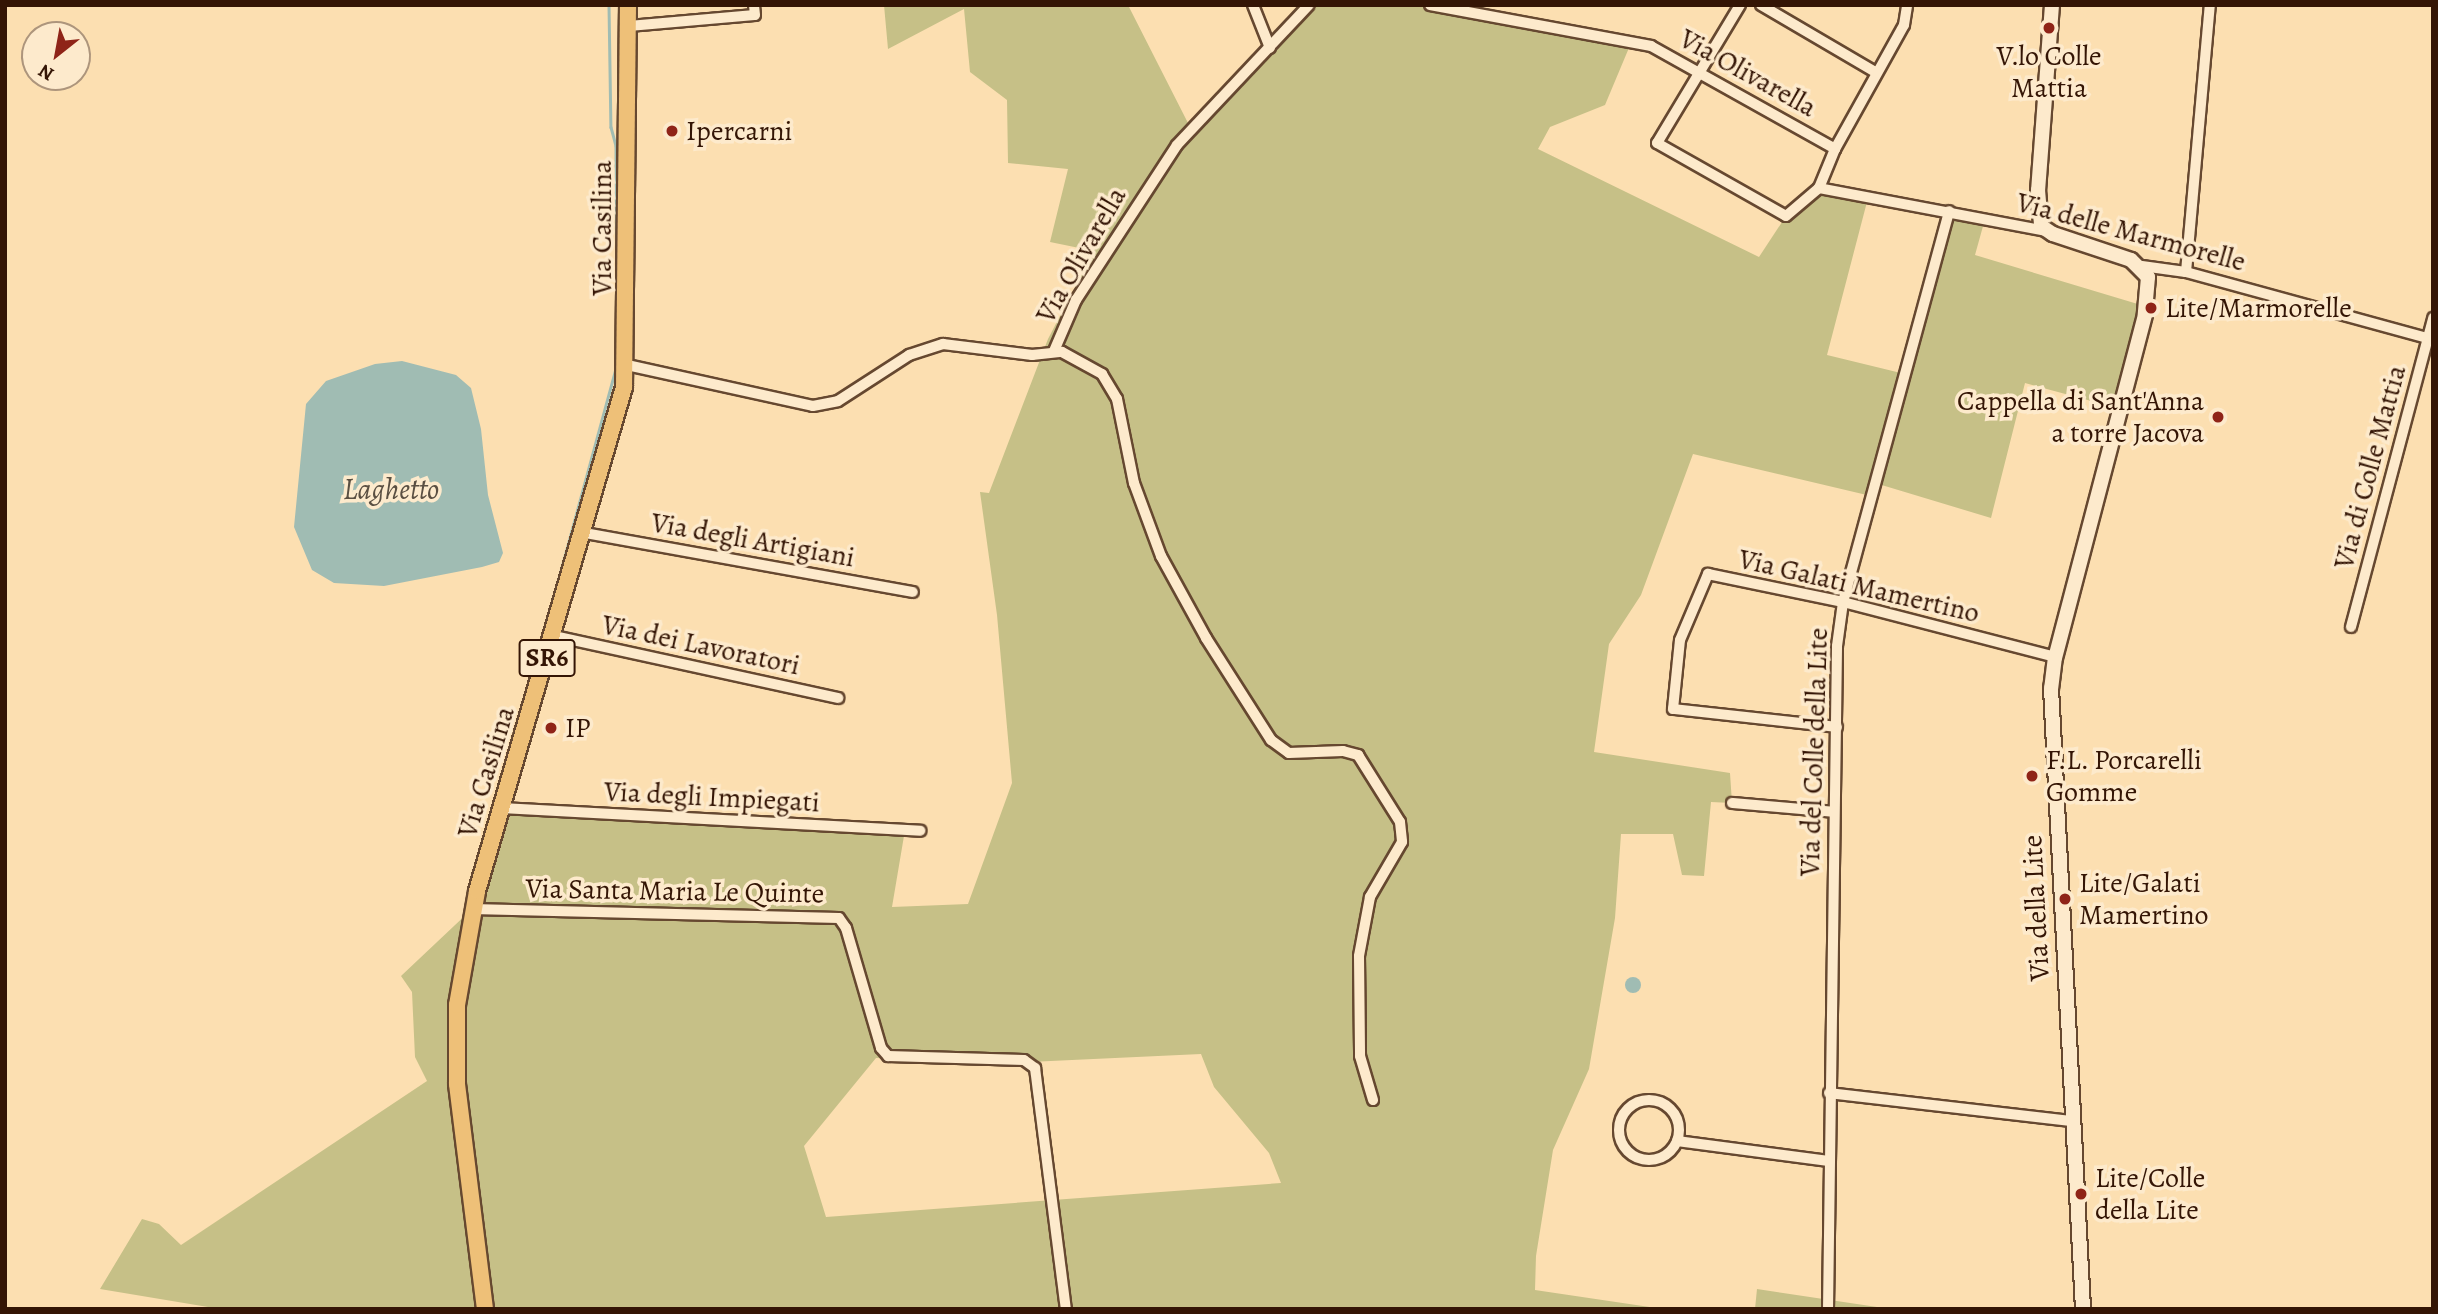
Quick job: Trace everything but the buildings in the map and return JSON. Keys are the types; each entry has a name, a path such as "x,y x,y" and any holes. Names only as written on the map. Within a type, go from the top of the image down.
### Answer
{"main road":[{"name":"Via Casilina","path":"485,1309 455,1048 457,1005 472,909 585,533 627,365 628,5"}],"street":[{"name":"Via Olivarella","path":"627,365 813,407 844,398 927,347 971,344 1032,355 1054,351 1076,300 1151,180 1177,145 1309,5"},
{"name":"Via Olivarella","path":"1430,5 1651,46 1835,149"},
{"path":"1740,5 1698,71 1657,144 1786,216 1819,188 1835,149 1903,25 1907,5"},
{"path":"1761,5 1877,73"},
{"path":"2046,231 2040,226 2038,190 2052,5"},
{"path":"2186,272 2210,5"},
{"path":"1255,7 1270,48"},
{"path":"629,26 754,10"},
{"name":"Via delle Marmorelle","path":"1819,188 2046,231 2142,266 2186,272 2427,338"},
{"name":"Via del Colle della Lite","path":"1828,1309 1837,646 1843,602 1950,211"},
{"name":"Via della Lite","path":"2083,1309 2052,764 2055,657 2146,315 2148,277 2142,266"},
{"name":"Via di Colle Mattia","path":"2351,627 2433,318"},
{"path":"1054,351 1084,361 1110,384 1134,483 1157,548 1206,638 1273,743 1289,753 1343,751 1358,755 1399,819 1402,842 1370,897 1358,963 1360,1060 1373,1100"},
{"name":"Via degli Artigiani","path":"585,533 913,592"},
{"name":"Via Galati Mamertino","path":"1837,727 1673,709 1680,640 1708,574 1843,602 2055,657"},
{"name":"Via dei Lavoratori","path":"554,636 838,698"},
{"path":"1732,803 1834,812"},
{"name":"Via degli Impiegati","path":"502,808 920,831"},
{"name":"Via Santa Maria Le Quinte","path":"472,909 839,918 846,928 881,1048 888,1056 1024,1060 1035,1068 1066,1309"},
{"path":"1829,1093 2072,1121"},
{"path":"1639,1102 1658,1102 1674,1113 1677,1141 1666,1155 1640,1158 1626,1148 1620,1123 1639,1102"},
{"path":"1677,1141 1829,1161"}],"shaded area":[{"path":"884,5 1128,5 1189,125 1309,5 1430,5 1631,43 1605,105 1550,127 1538,149 1759,257 1786,216 1819,188 1868,198 1827,355 1905,374 1949,211 1985,219 1975,255 2151,308 2121,409 2025,383 1991,518 1875,483 1871,496 1693,454 1641,595 1609,644 1594,752 1730,773 1732,803 1711,802 1704,876 1682,875 1673,834 1621,834 1615,918 1589,1069 1553,1150 1536,1256 1535,1290 1663,1309 220,1309 100,1289 142,1219 159,1224 181,1245 427,1081 415,1057 412,992 401,976 472,909 510,811 905,830 892,907 968,904 1012,783 997,615 980,492 989,493 1048,339 1094,251 1050,242 1068,169 1008,163 1007,100 970,72 964,9 888,49","holes":["1201,1054 1214,1087 1269,1153 1281,1183 826,1217 804,1146 876,1058 1029,1062"]},
{"path":"1757,1289 1877,1307 1878,1309 1755,1309"}],"water":[{"name":"Laghetto","path":"402,361 456,375 471,388 481,429 488,495 503,553 499,562 482,567 384,586 334,583 312,570 294,527 306,404 326,381 375,364"},
{"path":"1630,977 1636,977 1641,985 1639,991 1630,993 1625,988 1625,982"}],"waterway":[{"path":"609,5 611,127 616,146 617,313"},
{"path":"557,584 617,363"}],"place":[{"name":"V.lo Colle Mattia","path":"2049,28"},
{"name":"Ipercarni","path":"672,131"},
{"name":"Lite/Marmorelle","path":"2151,308"},
{"name":"Cappella di Sant'Anna a torre Jacova","path":"2218,417"},
{"name":"IP","path":"551,728"},
{"name":"F.L. Porcarelli Gomme","path":"2032,776"},
{"name":"Lite/Galati Mamertino","path":"2065,899"},
{"name":"Lite/Colle della Lite","path":"2081,1194"}]}
